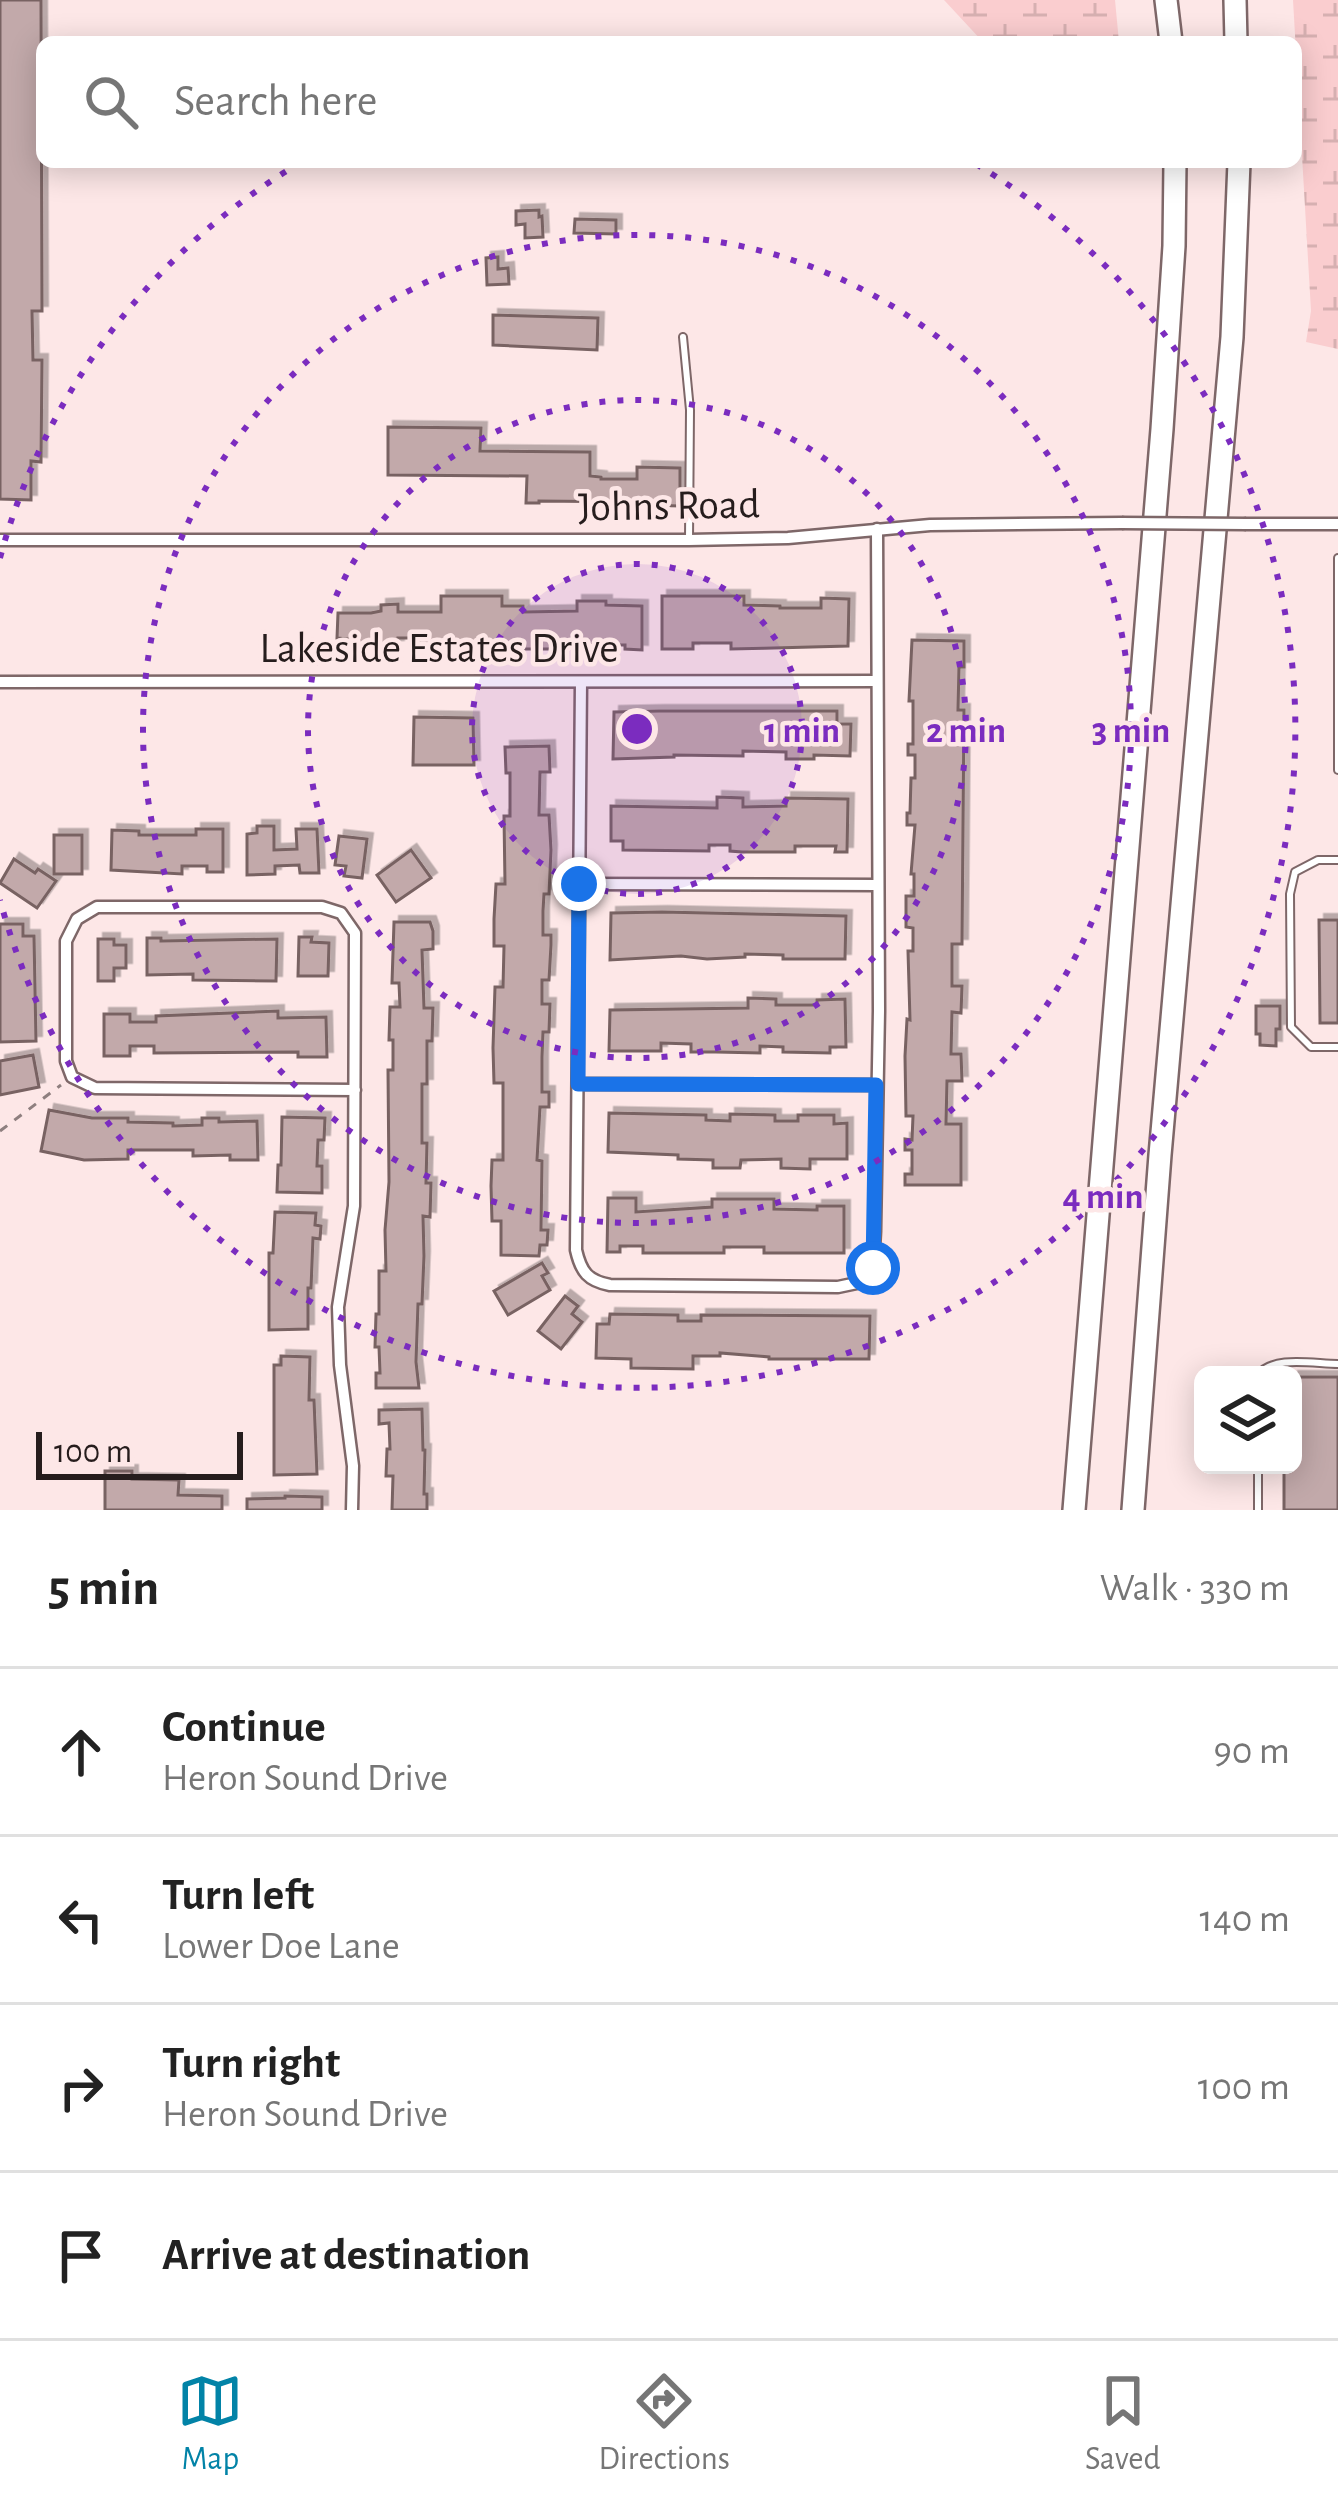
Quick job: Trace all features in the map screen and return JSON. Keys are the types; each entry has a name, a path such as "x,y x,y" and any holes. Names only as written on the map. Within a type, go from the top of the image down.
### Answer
{"highway":[{"path":"1166,0 1170,36"},
{"path":"1234,0 1236,36"},
{"path":"1075,1510 1162,429 1174,168"},
{"path":"1133,1510 1232,338 1239,168"}],"street":[{"name":"Johns Road","path":"0,540 689,540 788,538 930,525 1338,524"},
{"path":"581,682 576,1250 580,1267 596,1283 610,1285 838,1287 857,1283 873,1268 879,1012 877,530"},
{"name":"Lakeside Estates Drive","path":"0,682 877,681"},
{"path":"579,884 877,885"},
{"path":"352,1510 353,1466 338,1307 354,1206 355,1090 355,933 341,913 322,907 97,907 77,919 66,940 66,1061 72,1077 95,1088 355,1090"},
{"path":"578,1084 876,1085"}],"lane":[{"path":"683,337 690,410 689,540"},
{"path":"1338,558 1338,770"},
{"path":"1338,860 1318,860 1295,872 1290,894 1291,1027 1311,1047 1338,1047"},
{"path":"1268,1366 1338,1364"},
{"path":"1258,1474 1258,1510"}],"path":[{"path":"0,1131 72,1077"}],"green space":[{"path":"944,0 1115,0 1118,36 977,36"},
{"path":"1293,0 1338,0 1338,349 1306,342 1311,311 1302,156 1302,36 1295,36"}],"building":[{"path":"0,0 41,0 41,36 36,36 36,168 42,168 42,311 32,311 33,360 42,360 41,462 31,461 31,500 0,499"},
{"path":"539,210 543,237 525,238 525,224 516,225 516,211"},
{"path":"575,219 616,220 616,234 574,233"},
{"path":"498,257 498,269 508,268 509,284 487,285 486,258"},
{"path":"493,315 598,318 597,350 493,345"},
{"path":"388,427 481,428 480,451 590,452 590,476 601,479 637,479 637,467 680,468 680,506 526,503 527,476 388,475"},
{"path":"441,596 502,596 502,606 523,606 523,612 577,611 577,601 642,606 642,650 588,645 588,640 559,640 560,649 491,649 491,643 419,648 419,638 398,638 398,645 348,648 349,639 337,638 338,613 371,613 381,611 381,605 398,604 398,612 441,612"},
{"path":"662,596 744,596 744,605 780,608 821,608 821,598 849,599 848,646 731,649 731,643 693,643 693,649 662,649"},
{"path":"912,640 964,641 958,710 964,710 962,944 952,944 952,986 962,986 961,1013 952,1012 951,1054 961,1054 962,1081 947,1081 946,1124 961,1124 961,1185 905,1185 905,1174 912,1174 912,1150 905,1150 905,1139 912,1140 913,1116 906,1116 905,1056 910,1020 908,951 913,951 913,928 906,927 906,896 914,896 915,825 907,825 911,778 915,778 915,755 908,755 908,744 913,744"},
{"path":"837,711 837,724 851,724 850,756 786,759 786,752 743,751 743,756 613,759 614,712"},
{"path":"414,717 473,718 474,765 413,765"},
{"path":"549,746 550,772 540,772 539,815 549,815 551,850 549,894 544,894 543,911 543,935 551,935 549,980 542,980 542,1004 550,1004 542,1057 542,1092 549,1092 549,1107 540,1107 537,1160 542,1161 541,1230 548,1230 547,1245 540,1245 539,1256 501,1255 501,1221 492,1221 491,1186 492,1160 503,1160 503,1083 494,1083 493,1048 495,987 503,987 504,946 494,946 496,884 505,884 504,816 510,816 505,747"},
{"path":"717,797 743,798 743,807 786,806 786,798 848,799 847,852 835,852 836,846 795,846 795,852 742,852 730,851 730,845 709,845 709,851 623,850 623,841 611,841 611,806 717,808"},
{"path":"257,826 274,826 274,850 297,849 296,829 317,829 319,873 300,873 299,865 275,866 275,874 247,875 247,834 257,833"},
{"path":"196,829 223,829 223,872 207,872 207,866 182,866 182,874 111,870 112,830 196,835"},
{"path":"54,835 82,835 82,874 54,874"},
{"path":"339,836 367,839 362,878 344,876 346,866 335,865"},
{"path":"411,850 431,878 396,902 377,875"},
{"path":"14,859 56,881 37,908 0,883"},
{"path":"611,913 846,916 845,959 745,954 610,960"},
{"path":"1319,920 1338,920 1338,1023 1320,1023"},
{"path":"394,922 430,922 433,931 433,949 422,950 424,1008 433,1008 427,1084 422,1084 422,1143 427,1143 426,1183 431,1183 430,1217 423,1216 416,1362 419,1388 376,1388 376,1373 380,1373 379,1347 375,1347 379,1271 386,1271 388,1070 393,1070 390,1007 400,1007 399,983 392,983"},
{"path":"0,924 23,924 23,936 34,936 36,1041 0,1042"},
{"path":"299,937 329,943 328,976 298,976"},
{"path":"147,938 277,939 276,981 147,975"},
{"path":"98,939 126,945 126,968 114,968 114,981 98,981"},
{"path":"748,998 776,999 776,1005 845,999 846,1047 830,1047 830,1053 783,1052 783,1047 760,1046 760,1053 691,1052 691,1044 661,1043 661,1051 609,1051 610,1010 748,1008"},
{"path":"1256,1006 1280,1006 1276,1046 1260,1045"},
{"path":"278,1011 278,1018 326,1017 327,1057 298,1057 298,1052 154,1053 154,1046 130,1046 130,1056 104,1056 104,1014 130,1014 130,1022 156,1022 156,1016"},
{"path":"33,1055 39,1087 0,1095 0,1061"},
{"path":"49,1110 173,1126 202,1125 202,1118 257,1121 258,1160 193,1156 193,1150 128,1150 128,1159 84,1160 41,1151"},
{"path":"609,1113 706,1115 706,1120 730,1121 730,1114 775,1115 775,1121 798,1121 798,1115 834,1115 834,1124 847,1123 847,1159 810,1159 810,1169 781,1168 781,1159 741,1160 740,1168 713,1168 713,1160 608,1152"},
{"path":"282,1117 325,1118 324,1140 318,1140 322,1193 277,1192"},
{"path":"608,1198 636,1198 636,1212 712,1207 712,1199 774,1199 774,1209 844,1206 844,1253 764,1253 764,1247 724,1247 724,1253 643,1253 643,1246 620,1246 620,1252 607,1252"},
{"path":"275,1212 316,1213 315,1225 321,1226 320,1239 313,1238 308,1329 269,1330 269,1253 273,1253"},
{"path":"542,1263 548,1273 542,1276 550,1290 508,1315 494,1291"},
{"path":"565,1296 578,1306 572,1314 582,1322 561,1349 538,1331"},
{"path":"610,1314 678,1315 678,1321 701,1321 701,1315 870,1316 869,1359 769,1359 720,1353 693,1356 693,1369 631,1368 631,1359 596,1358 597,1324 609,1324"},
{"path":"281,1356 310,1357 317,1474 274,1475 274,1365 281,1365"},
{"path":"1302,1377 1338,1377 1338,1510 1284,1510 1284,1474 1302,1474"},
{"path":"422,1409 427,1510 392,1510 393,1476 386,1476 389,1423 379,1424 379,1410"},
{"path":"105,1471 132,1471 132,1479 179,1480 178,1495 222,1496 222,1510 105,1510"},
{"path":"322,1497 322,1510 247,1510 247,1499"}],"route":[{"path":"579,884 578,1084 876,1085 873,1268"}]}
